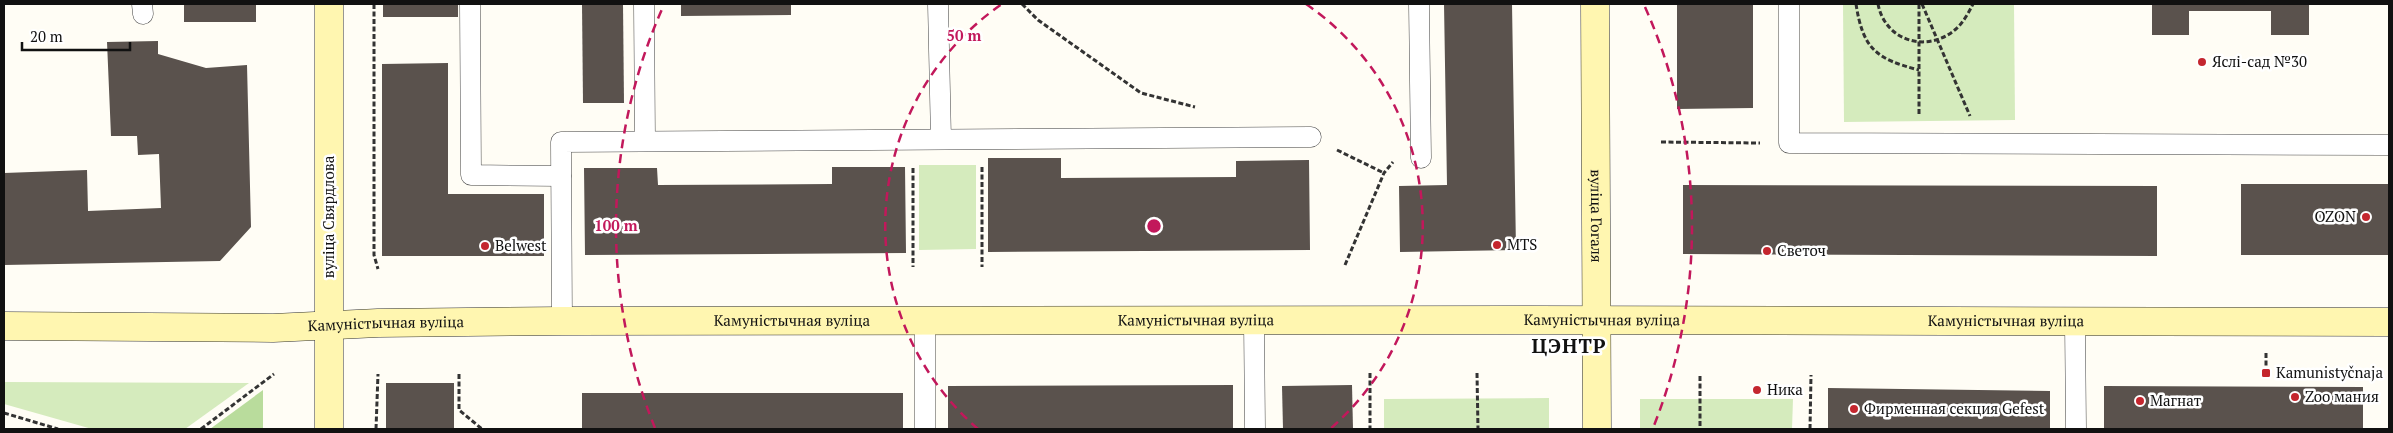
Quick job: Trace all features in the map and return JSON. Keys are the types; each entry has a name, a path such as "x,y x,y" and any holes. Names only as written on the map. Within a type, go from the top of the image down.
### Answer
{"main road":[{"name":"вуліца Свярдлова","path":"329,4 329,429"},
{"name":"вуліца Гогаля","path":"1595,4 1596,429"},
{"name":"Камуністычная вуліца","path":"4,326 272,328 378,323 562,322 2389,322"}],"lane":[{"path":"470,4 471,175 561,176"},
{"path":"644,4 645,141"},
{"path":"938,4 941,139"},
{"path":"1419,4 1421,158"},
{"path":"1789,4 1788,143 2389,145"},
{"path":"562,322 561,142 1311,137"},
{"path":"1254,321 1255,429"},
{"path":"925,322 925,429"},
{"path":"2075,322 2076,429"}],"path":[{"path":"374,4 374,255 378,269"},
{"path":"1022,4 1038,20 1140,92 1197,107"},
{"path":"1856,4 1860,27 1871,49 1893,64 1919,70"},
{"path":"1878,4 1880,16 1889,29 1903,38 1919,42 1938,40 1956,29 1973,4"},
{"path":"1919,144 1920,4"},
{"path":"1920,4 1938,40 1982,144"},
{"path":"1345,265 1384,173 1420,131"},
{"path":"1311,137 1384,173"},
{"path":"981,139 982,267"},
{"path":"913,140 913,267"},
{"path":"1661,142 1788,143"},
{"path":"1370,373 1370,429"},
{"path":"1477,373 1478,429"},
{"path":"201,429 274,374"},
{"path":"376,429 378,374"},
{"path":"459,374 459,410 482,429"},
{"path":"1810,429 1811,375"},
{"path":"1700,376 1700,429"},
{"path":"4,414 58,429"}],"green space":[{"path":"1843,4 2014,4 2015,120 1844,122"},
{"path":"919,165 976,165 976,249 919,250"},
{"path":"4,382 249,383 185,429 92,429 4,404"},
{"path":"263,390 263,429 210,429"},
{"path":"1549,398 1549,429 1384,429 1384,399"},
{"path":"1640,399 1793,399 1792,429 1640,429"}],"building":[{"path":"184,4 256,4 256,22 184,22"},
{"path":"383,4 458,4 458,17 383,17"},
{"path":"582,4 623,4 624,103 583,103"},
{"path":"681,4 791,4 791,15 681,16"},
{"path":"1444,4 1512,4 1516,250 1400,252 1399,186 1447,185"},
{"path":"1677,4 1753,4 1753,108 1677,109"},
{"path":"2152,4 2309,4 2309,35 2271,35 2271,11 2189,11 2189,35 2152,35"},
{"path":"158,41 158,54 206,68 247,65 251,227 220,261 4,265 4,173 87,170 88,211 161,208 159,154 138,155 137,136 111,136 107,42"},
{"path":"448,63 448,194 544,194 544,256 382,256 382,64"},
{"path":"988,158 1061,158 1061,178 1236,177 1236,161 1309,160 1310,250 988,252"},
{"path":"832,167 905,167 906,253 585,255 584,168 657,168 658,185 832,184"},
{"path":"2241,184 2389,184 2389,255 2241,255"},
{"path":"1683,185 2157,186 2157,256 1683,254"},
{"path":"386,383 454,383 454,429 386,429"},
{"path":"1233,385 1233,429 948,429 948,386"},
{"path":"1352,385 1353,429 1283,429 1282,386"},
{"path":"2104,386 2363,387 2363,429 2104,429"},
{"path":"1828,388 2050,391 2050,429 1828,429"},
{"path":"582,393 903,393 903,429 582,429"}],"place":[{"name":"Яслі-сад №30","path":"2202,62"},
{"name":"OZON","path":"2366,217"},
{"name":"MTS","path":"1497,245"},
{"name":"Belwest","path":"485,246"},
{"name":"Светоч","path":"1767,251"},
{"name":"Kamunistyčnaja","path":"2266,373"},
{"name":"Ника","path":"1757,390"},
{"name":"Zoo мания","path":"2295,397"},
{"name":"Магнат","path":"2140,401"},
{"name":"Фирменная секция Gefest","path":"1854,409"}],"district":[{"name":"ЦЭНТР","path":"1569,346"}]}
